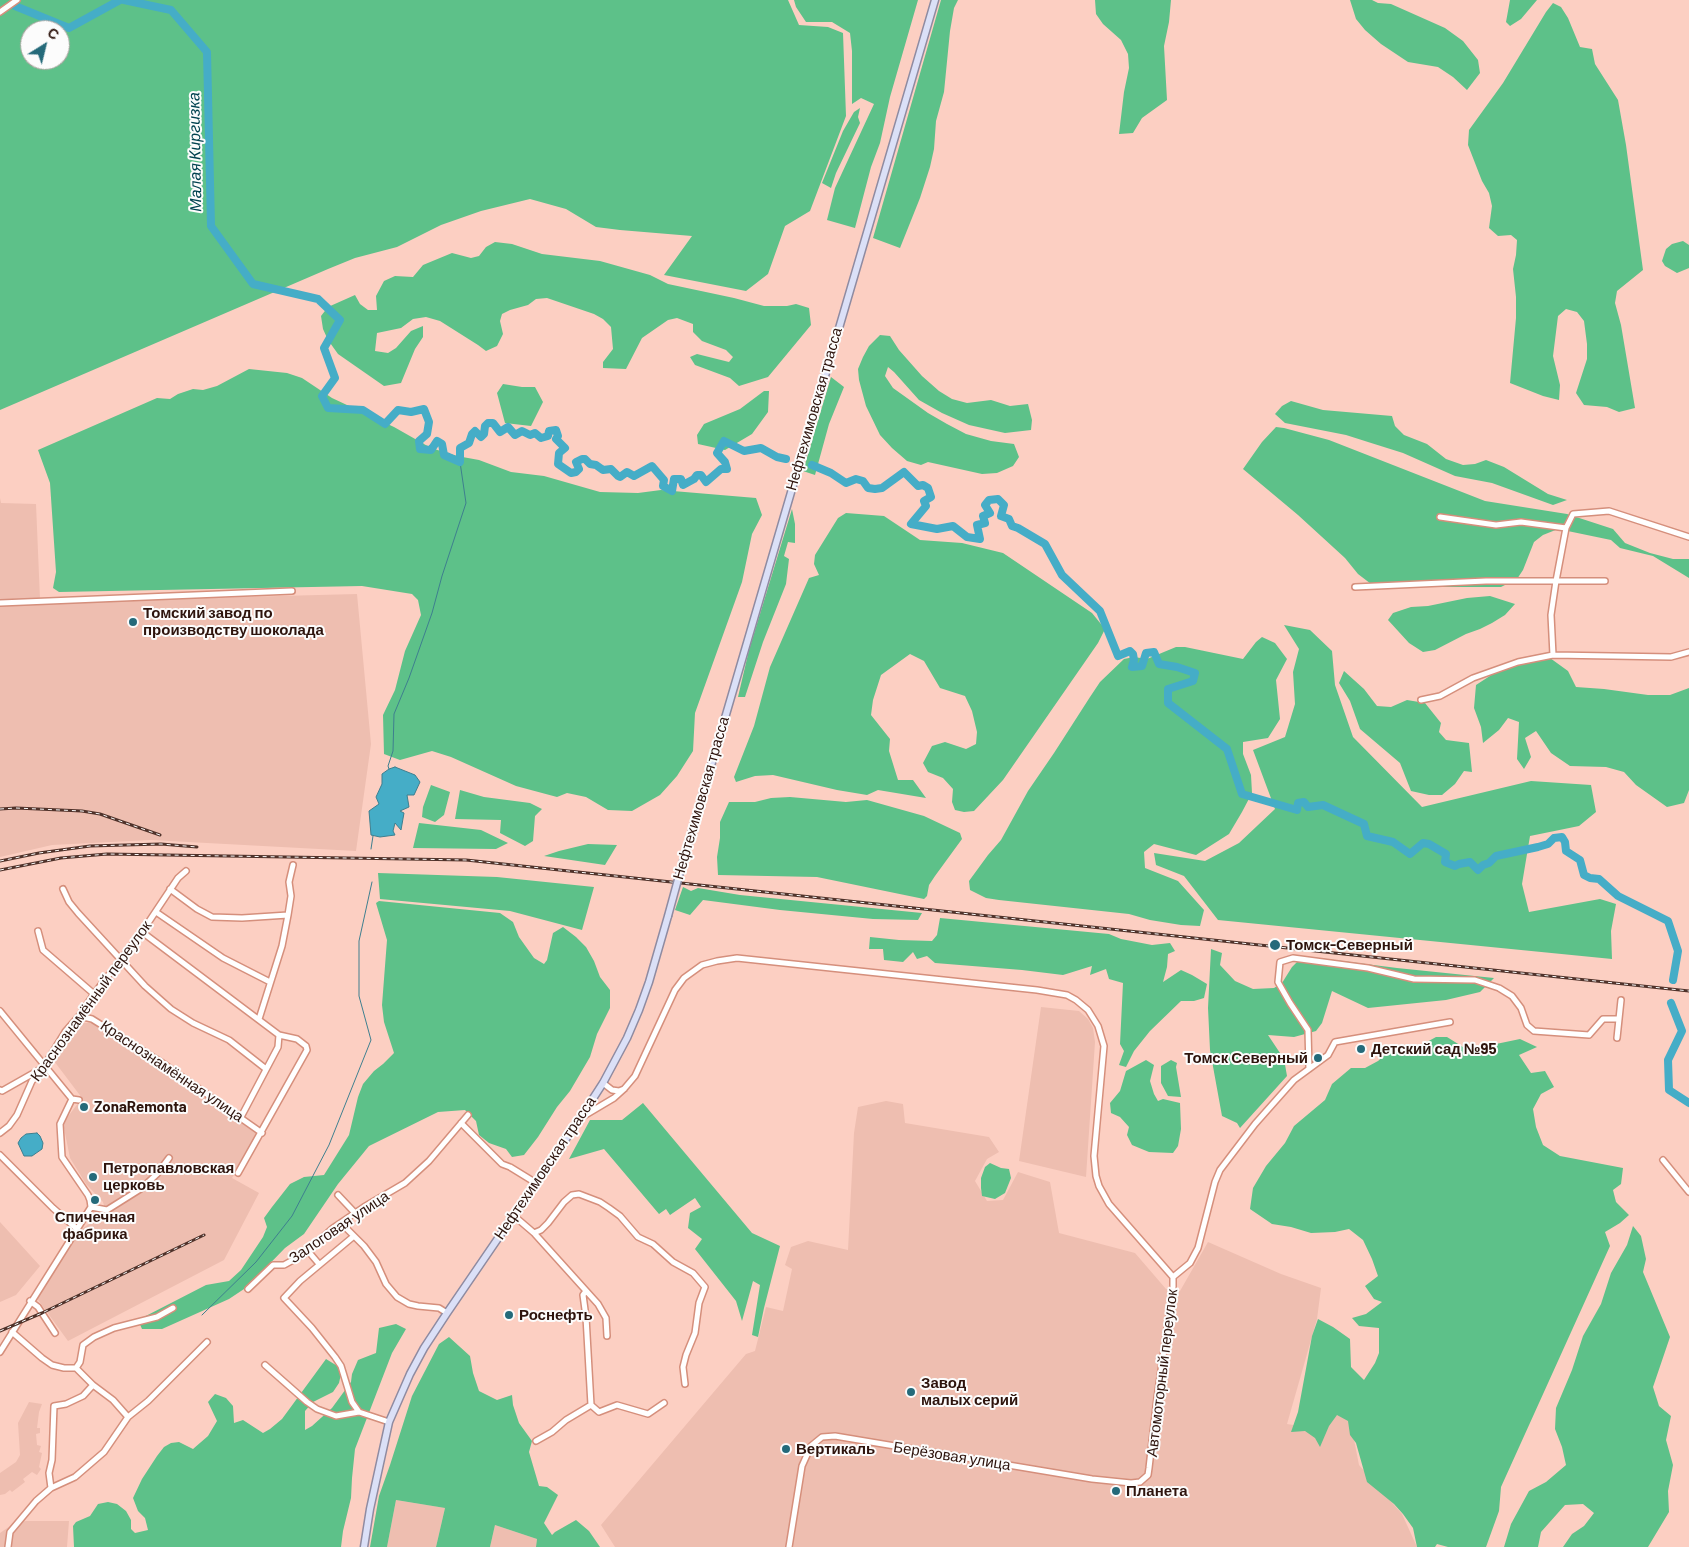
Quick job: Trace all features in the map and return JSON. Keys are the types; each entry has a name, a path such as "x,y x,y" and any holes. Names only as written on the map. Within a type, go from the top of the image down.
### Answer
{"main road":[{"name":"Нефтехимовская трасса","path":"364,1547 389,1422 410,1374 424,1348 447,1313 603,1083 627,1038 639,1010 649,982 935,0"}],"street":[{"path":"0,12 17,0"},
{"path":"1553,655 1551,615 1566,528 1573,514 1609,511 1689,537"},
{"path":"1440,517 1496,525 1521,522 1566,528"},
{"path":"1355,587 1486,581 1605,581"},
{"path":"0,603 292,591"},
{"path":"1421,700 1440,696 1473,678 1518,662 1553,655 1671,656 1689,652"},
{"path":"259,1019 282,946 291,896 289,882 293,865"},
{"name":"Краснознамённый переулок","path":"0,1133 10,1126 32,1081 46,1066 65,1032 142,932 178,878 186,871"},
{"path":"63,889 69,902 78,913 145,986 171,1009 193,1023 228,1040 266,1069"},
{"path":"170,889 191,905 212,917 288,916"},
{"path":"156,912 182,932 223,958 270,982"},
{"path":"38,931 42,950 94,994"},
{"path":"142,932 279,1035 297,1039 306,1046 307,1050 238,1173"},
{"path":"579,1120 587,1113 614,1098 635,1076 675,990 684,978 702,965 717,961 737,958 1037,990 1067,995 1088,1010 1098,1026 1104,1046 1094,1156 1099,1186 1109,1204 1173,1277"},
{"path":"1309,1069 1308,1030 1278,982 1280,962 1293,958 1368,968 1414,979 1475,980 1499,988 1512,996 1521,1008 1527,1025 1534,1031 1589,1035 1603,1019 1618,1019"},
{"path":"1616,1038 1621,1000"},
{"path":"0,1011 72,1099 79,1100"},
{"name":"Краснознамённая улица","path":"79,1016 92,1019 164,1064 262,1133"},
{"name":"Автомоторный переулок","path":"1140,1482 1148,1475 1150,1468 1157,1398 1173,1293 1173,1277 1190,1263 1198,1248 1215,1182 1220,1170 1279,1095 1294,1080 1328,1055 1335,1042 1450,1022"},
{"path":"241,1117 278,1047 279,1035"},
{"path":"0,1090 2,1091 46,1066"},
{"path":"603,1083 612,1090 619,1091 624,1089"},
{"path":"0,1352 90,1207 88,1195 62,1157 60,1124 72,1099"},
{"name":"Залоговая улица","path":"248,1289 273,1265 284,1265 308,1251 318,1240 355,1213 405,1183 429,1161 468,1115"},
{"path":"461,1123 502,1164 510,1166 536,1183"},
{"path":"0,1154 53,1208 77,1229"},
{"path":"90,1207 107,1210 142,1188 157,1174 168,1158"},
{"path":"1663,1160 1689,1192"},
{"path":"534,1233 541,1230 572,1195 579,1194 594,1199 609,1208 620,1216 638,1236 653,1244 672,1262 692,1273 705,1287 699,1303 695,1333 683,1367 684,1384"},
{"path":"338,1195 355,1213"},
{"path":"513,1215 534,1233 598,1304 606,1318 607,1336"},
{"path":"341,1223 376,1262 386,1284 398,1297 409,1304 439,1308 447,1313"},
{"path":"354,1236 319,1264 284,1298 312,1328 340,1366 352,1402 358,1412"},
{"path":"308,1251 319,1264"},
{"path":"586,1291 583,1295 591,1405 600,1412 617,1405 648,1414 664,1403"},
{"path":"30,1301 38,1307 56,1333"},
{"path":"76,1368 80,1362 83,1345 94,1337 114,1328 157,1317 173,1308"},
{"path":"12,1332 52,1365 76,1368 128,1417"},
{"path":"8,1547 10,1532 36,1501 51,1488 75,1477 104,1452 128,1417 148,1402 207,1342"},
{"path":"265,1365 307,1402 317,1408 336,1416 358,1412 389,1422"},
{"path":"51,1488 49,1473 52,1460 54,1406 66,1404 83,1396 93,1385"},
{"path":"536,1441 591,1405"},
{"name":"Берёзовая улица","path":"789,1547 802,1466 811,1446 822,1437 835,1436 1092,1479 1131,1483 1140,1482"}],"shaded area":[{"path":"0,498 1,503 36,504 40,599 49,602 357,594 371,744 356,851 151,840 52,845 0,857"},
{"path":"1041,1007 1079,1011 1088,1019 1093,1028 1095,1042 1086,1177 1019,1161"},
{"path":"80,1023 92,1023 259,1133 232,1178 259,1193 224,1260 68,1341 36,1297 79,1231 106,1212 103,1202 86,1184 70,1158 63,1123 82,1098 54,1061"},
{"path":"886,1101 903,1104 905,1123 989,1137 999,1152 987,1159 975,1181 987,1201 1003,1200 1018,1172 1050,1182 1059,1233 1135,1253 1166,1289 1180,1291 1208,1242 1281,1274 1321,1288 1317,1319 1287,1424 1325,1430 1337,1411 1350,1419 1359,1465 1402,1514 1417,1547 615,1547 601,1525 746,1354 755,1351 766,1307 783,1311 792,1269 785,1265 791,1247 808,1241 848,1250 854,1133 858,1107"},
{"path":"0,1222 40,1266 16,1295 0,1302"},
{"path":"29,1402 42,1404 37,1428 40,1428 40,1433 36,1434 37,1445 41,1446 39,1452 42,1453 39,1467 41,1469 37,1475 32,1472 23,1479 25,1482 12,1492 10,1490 0,1495 0,1473 16,1462 20,1455 18,1423"},
{"path":"396,1500 445,1508 436,1547 387,1547"},
{"path":"69,1521 67,1547 0,1547 0,1533 16,1522"},
{"path":"495,1525 537,1539 536,1547 490,1547"}],"green space":[{"path":"0,0 788,0 799,25 828,27 843,33 846,116 810,211 785,226 768,274 746,291 664,275 692,236 596,227 566,209 530,199 481,211 441,225 397,247 355,258 0,410"},
{"path":"794,0 918,0 855,228 827,220 835,188 874,104 861,98 852,104 850,33 832,22 806,22 796,7"},
{"path":"941,0 958,0 954,8 950,31 944,92 936,121 934,149 930,167 900,248 873,238"},
{"path":"1095,0 1171,0 1164,46 1167,100 1142,118 1133,133 1119,134 1129,68 1128,54 1121,40 1103,24 1096,14"},
{"path":"1350,0 1372,0 1378,3 1391,4 1445,28 1463,41 1478,60 1480,73 1467,90 1438,67 1408,62 1381,44 1365,30 1356,19"},
{"path":"1510,0 1537,0 1521,19 1510,26 1506,22"},
{"path":"1553,3 1561,7 1568,18 1580,47 1592,49 1595,64 1618,100 1626,145 1643,270 1617,291 1615,303 1621,325 1635,408 1619,412 1607,407 1584,405 1576,393 1587,359 1587,344 1584,321 1577,312 1566,309 1558,316 1553,356 1560,385 1559,400 1510,383 1516,318 1513,269 1517,240 1511,235 1498,236 1489,228 1492,206 1489,193 1482,181 1468,145 1469,130 1503,83"},
{"path":"860,108 858,117 860,123 836,173 831,188 822,183 843,131 854,112"},
{"path":"1683,241 1689,245 1689,268 1677,273 1665,266 1662,261 1666,249 1672,244"},
{"path":"495,242 512,244 542,254 600,261 650,275 668,284 764,306 796,304 809,308 811,325 768,377 739,386 730,378 695,365 690,357 697,354 729,362 733,357 726,350 702,341 693,332 693,324 677,318 668,320 642,338 626,369 603,368 603,362 613,349 611,327 594,314 547,298 536,299 528,305 502,314 500,321 503,334 497,346 486,351 440,321 426,317 413,319 401,328 377,333 375,351 388,353 396,348 411,331 423,326 423,337 415,349 401,383 384,386 338,354 328,340 323,329 321,316 328,307 355,295 360,304 368,310 377,310 376,296 384,281 395,276 413,277 423,265 452,253 471,258 479,256 486,247"},
{"path":"880,335 890,336 899,350 922,376 939,391 952,399 967,403 991,400 1010,406 1028,404 1032,420 1031,430 1005,433 969,425 942,413 919,400 888,367 885,376 893,388 947,424 966,434 991,441 1014,444 1019,457 1013,466 997,473 982,474 928,462 921,465 907,461 892,448 880,435 866,406 859,380 858,369 863,357 869,346"},
{"path":"249,369 287,373 302,378 332,398 394,427 431,448 479,460 511,472 544,476 600,492 638,493 661,490 756,498 762,515 752,534 742,582 695,713 693,751 677,776 660,795 632,811 608,810 586,797 567,793 557,797 516,786 451,757 432,751 400,760 384,754 383,715 395,690 405,651 421,615 418,600 412,594 362,586 59,592 53,588 56,572 50,483 38,450 157,398 170,399 193,389 203,390 217,386"},
{"path":"831,377 844,387 829,424 815,475 803,471"},
{"path":"503,384 535,387 543,402 531,426 505,423 497,393"},
{"path":"764,391 769,391 768,412 752,434 725,450 698,444 697,435 704,424 740,409"},
{"path":"1291,401 1323,410 1392,416 1395,426 1404,435 1427,444 1446,459 1463,465 1475,464 1486,460 1504,467 1548,494 1567,500 1553,505 1492,483 1455,476 1403,453 1346,435 1285,423 1275,414 1282,406"},
{"path":"1276,427 1329,440 1485,501 1567,514 1613,529 1625,543 1650,553 1673,559 1689,559 1689,578 1653,556 1620,548 1611,540 1558,529 1543,535 1534,542 1523,570 1517,579 1501,587 1375,587 1358,574 1345,558 1298,515 1243,469 1262,442"},
{"path":"792,509 795,524 795,543 788,542 784,556 789,559 786,584 763,642 745,697 738,697 749,650"},
{"path":"846,513 884,516 920,540 962,543 1003,553 1092,613 1105,629 1098,643 1003,780 974,811 964,812 955,810 952,802 953,789 943,778 928,772 923,763 932,746 945,742 966,749 976,744 977,732 972,711 965,696 940,688 924,661 910,654 881,675 873,700 871,715 890,739 889,751 898,780 913,780 926,798 878,790 867,795 773,775 755,776 736,782 734,777 754,726 770,667 809,578 819,575 814,564 815,555 838,518"},
{"path":"1490,596 1515,604 1505,615 1492,623 1435,650 1423,652 1409,643 1388,620 1393,613 1411,607"},
{"path":"1284,625 1310,630 1332,651 1335,685 1353,737 1422,807 1531,781 1591,785 1596,812 1579,826 1530,836 1522,884 1529,912 1600,899 1616,904 1611,931 1612,959 1218,920 1184,876 1156,865 1154,853 1205,861 1239,843 1275,809 1253,750 1285,737 1295,704 1293,672 1299,649"},
{"path":"1262,637 1275,643 1287,659 1276,680 1280,719 1268,738 1243,742 1243,754 1251,775 1252,793 1242,812 1229,834 1196,855 1154,844 1144,852 1145,868 1178,881 1204,910 1200,926 1150,920 1129,914 986,898 970,890 969,881 1001,840 1028,791 1100,682 1124,659 1134,657 1147,659 1176,647 1185,647 1243,659"},
{"path":"1526,658 1550,658 1568,671 1576,687 1648,695 1670,695 1689,688 1689,790 1684,803 1667,807 1636,785 1624,772 1606,767 1570,766 1551,753 1536,731 1525,738 1531,757 1524,769 1517,759 1519,722 1508,718 1499,730 1483,743 1481,727 1474,708 1476,685 1496,672"},
{"path":"1344,671 1364,689 1377,706 1391,707 1407,700 1425,703 1441,723 1439,732 1446,740 1469,743 1472,772 1464,771 1455,784 1442,795 1429,795 1411,791 1400,763 1360,729 1350,701 1339,683"},
{"path":"431,785 450,792 444,815 435,822 422,817 423,807"},
{"path":"460,790 484,797 530,803 542,809 535,816 533,841 525,846 500,833 501,820 455,819"},
{"path":"790,797 846,802 867,800 924,816 960,833 962,839 929,885 927,896 924,899 817,877 718,875 717,857 720,822 729,802 755,802 771,798"},
{"path":"419,823 481,830 508,843 496,849 413,848"},
{"path":"588,844 617,845 605,865 544,856 559,851"},
{"path":"378,873 497,877 594,887 582,930 510,911 380,899"},
{"path":"683,887 691,891 698,888 740,895 922,913 918,920 873,919 703,900 690,915 675,910"},
{"path":"379,901 500,913 513,922 519,937 534,958 544,964 547,960 553,933 563,927 586,947 600,977 610,990 610,1008 597,1034 590,1057 570,1091 524,1155 512,1157 506,1149 489,1143 479,1135 476,1121 465,1110 438,1112 369,1146 338,1184 304,1234 285,1248 247,1287 229,1299 162,1329 142,1329 138,1320 206,1285 229,1281 241,1270 263,1237 267,1227 264,1218 290,1184 304,1177 324,1175 349,1135 363,1084 394,1053 384,1022 382,1005 387,940 376,903"},
{"path":"940,918 1109,934 1121,939 1152,945 1170,943 1175,951 1168,954 1163,982 1181,970 1207,984 1204,998 1194,1001 1181,1001 1150,1031 1134,1051 1126,1067 1119,1065 1124,1051 1120,1044 1123,983 1109,979 1106,969 1090,975 1092,966 1063,975 935,963 927,956 917,959 913,952 903,962 884,960 883,949 869,949 870,937 932,941 937,935"},
{"path":"1211,949 1222,953 1220,965 1235,981 1253,989 1274,988 1282,983 1292,967 1303,956 1494,978 1480,992 1446,1000 1368,1008 1332,991 1322,1023 1316,1031 1294,1037 1268,1035 1284,1059 1287,1076 1240,1128 1237,1123 1222,1116 1210,1050 1208,1008"},
{"path":"1436,1037 1447,1037 1463,1047 1477,1050 1520,1039 1537,1047 1519,1055 1531,1073 1545,1071 1554,1087 1541,1094 1533,1109 1536,1127 1543,1145 1560,1156 1623,1168 1621,1184 1613,1190 1616,1202 1629,1215 1605,1232 1610,1246 1501,1487 1499,1511 1486,1547 1448,1547 1437,1544 1435,1547 1417,1547 1413,1528 1403,1514 1367,1482 1356,1443 1350,1435 1348,1421 1337,1415 1329,1426 1320,1447 1315,1438 1305,1431 1291,1432 1298,1412 1312,1336 1318,1319 1350,1339 1351,1367 1364,1380 1375,1363 1379,1353 1379,1328 1359,1326 1352,1318 1366,1314 1382,1302 1374,1299 1365,1286 1378,1276 1363,1240 1349,1229 1335,1232 1311,1233 1272,1224 1250,1209 1253,1188 1266,1166 1285,1143 1294,1126 1325,1100 1332,1084 1351,1068 1365,1068 1378,1061 1388,1052 1404,1045 1416,1048"},
{"path":"1146,1060 1154,1065 1150,1081 1158,1101 1163,1099 1180,1103 1181,1129 1178,1146 1173,1153 1149,1152 1132,1145 1127,1135 1129,1127 1120,1117 1111,1113 1110,1103 1120,1091 1126,1071"},
{"path":"1171,1060 1177,1063 1181,1097 1168,1096 1161,1083 1161,1066"},
{"path":"643,1103 752,1233 780,1246 758,1337 752,1335 760,1285 753,1281 742,1321 736,1301 695,1249 702,1239 688,1228 690,1213 701,1207 695,1198 670,1215 666,1209 659,1214 604,1149 569,1159 590,1120 622,1120"},
{"path":"990,1163 1009,1169 1011,1178 1005,1193 995,1199 982,1196 981,1178 985,1167"},
{"path":"1633,1226 1641,1236 1646,1259 1643,1272 1670,1337 1653,1387 1659,1406 1671,1416 1666,1440 1673,1465 1668,1491 1669,1512 1648,1547 1563,1547 1572,1534 1584,1526 1594,1513 1583,1504 1565,1505 1541,1532 1538,1547 1504,1547 1511,1524 1529,1491 1546,1482 1566,1465 1555,1429 1556,1408 1572,1370 1583,1336 1601,1304 1611,1273 1627,1245"},
{"path":"396,1324 406,1329 392,1353 355,1449 351,1498 341,1547 74,1547 73,1526 76,1522 90,1516 98,1504 108,1502 117,1504 126,1511 131,1520 131,1529 135,1533 148,1530 145,1518 138,1511 133,1498 142,1479 164,1447 171,1443 179,1442 193,1449 208,1436 217,1421 208,1402 215,1394 226,1398 233,1406 234,1423 243,1420 263,1433 282,1419 326,1359 339,1367 341,1374 339,1383 333,1392 313,1402 305,1411 305,1430 332,1408 351,1382 358,1360 376,1353 379,1328"},
{"path":"449,1337 470,1356 479,1391 497,1400 512,1395 519,1423 532,1441 529,1452 539,1486 547,1487 558,1495 544,1523 552,1535 576,1520 589,1531 600,1547 536,1547 537,1539 495,1525 490,1547 436,1547 445,1508 396,1500 387,1547 370,1547 379,1496 412,1396 439,1344"}],"water":[{"path":"395,767 415,775 420,782 414,795 407,795 409,807 400,811 404,813 401,830 395,823 393,831 395,835 380,837 371,835 369,811 379,804 376,797 382,784 382,774"},
{"path":"37,1133 43,1143 42,1149 32,1156 24,1156 18,1143 26,1134"}],"waterway":[{"name":"Малая Киргизка","path":"15,6 69,28 120,0"},
{"name":"Малая Киргизка","path":"124,0 171,10 207,52 211,226 253,284 318,299 340,320 324,348 335,378 322,396 328,408 363,410 385,424 398,410 411,412 424,409 429,422 427,434 419,441 420,449 431,450 437,441 442,444 444,455 460,462 460,448 469,443 475,431 481,437 488,423 493,423 500,432 508,427 515,435 522,431 530,435 535,433 541,438 548,436 549,431 556,430 558,436 556,439 565,448 559,453 558,464 571,473 579,469 576,462 582,459 603,470 611,469 620,477 627,472 634,476 652,466 664,480 663,486 672,491 674,479 681,479 683,485 694,479 697,475 701,475 706,482 721,469 727,469 725,462 717,453 724,441 744,451 761,448 777,457 786,459"},
{"path":"389,769 388,766 393,751 394,714 432,613 466,503 460,462"},
{"name":"Малая Киргизка","path":"812,465 831,473 846,483 856,479 863,481 868,488 875,489 882,488 904,472 918,486 923,485 928,488 931,497 924,501 926,506 911,524 937,529 953,526 967,537 980,539 977,525 985,523 983,516 990,513 985,505 989,500 998,499 1004,505 1001,516 1009,519 1012,526 1045,544 1062,575 1100,611 1118,656 1130,651 1133,654 1134,660 1132,667 1142,666 1146,653 1154,652 1159,664 1195,673 1193,681 1168,689 1168,703 1227,749 1242,794 1297,810 1298,803 1304,802 1308,807 1323,805 1364,824 1367,836 1393,842 1410,854 1423,843 1429,844 1446,854 1445,862 1455,866 1470,862 1478,870 1496,856 1538,847 1548,844 1554,838 1562,837 1565,842 1566,851 1580,860 1584,875 1599,879 1618,896 1668,921 1678,951 1673,980"},
{"path":"371,849 373,836"},
{"path":"202,1315 256,1262 292,1216 329,1145 371,1040 359,996 359,941 372,882"},
{"name":"Малая Киргизка","path":"1671,1003 1682,1031 1668,1060 1669,1090 1689,1103"}],"railway":[{"path":"0,809 82,811 100,814 160,835"},
{"path":"0,861 90,846 161,844 197,847"},
{"path":"0,870 61,858 107,854 466,860 1689,991"},
{"path":"0,1331 42,1313 204,1235"}],"place":[{"name":"Томский завод по производству шоколада","path":"133,622"},
{"name":"Томск-Северный","path":"1275,945"},
{"name":"Детский сад №95","path":"1361,1049"},
{"name":"Томск Северный","path":"1318,1058"},
{"name":"ZonaRemonta","path":"84,1107"},
{"name":"Петропавловская церковь","path":"93,1177"},
{"name":"Спичечная фабрика","path":"95,1200"},
{"name":"Роснефть","path":"509,1315"},
{"name":"Завод малых серий","path":"911,1392"},
{"name":"Вертикаль","path":"786,1449"},
{"name":"Планета","path":"1116,1491"}]}
